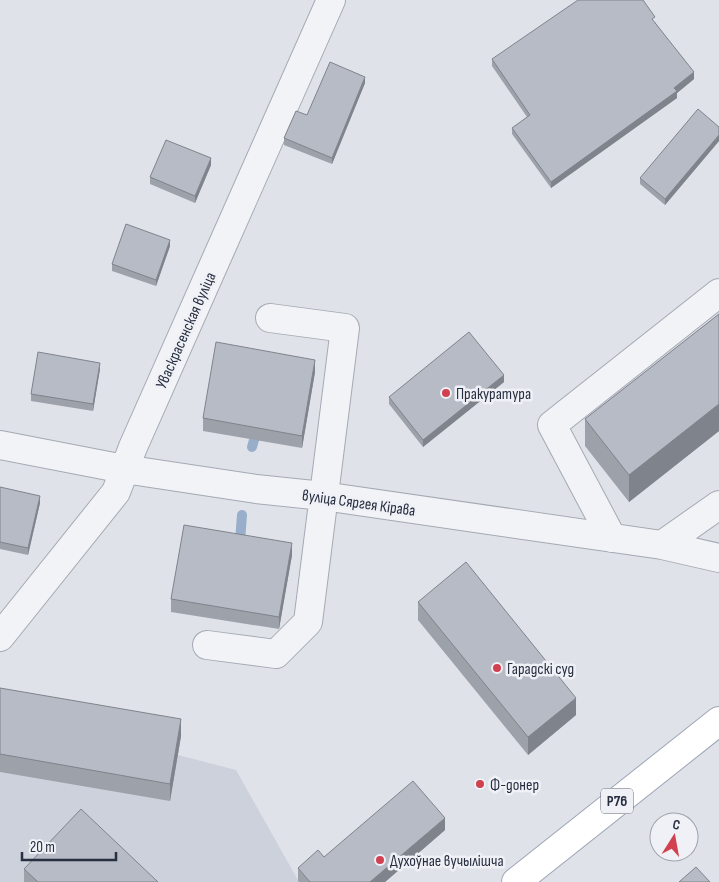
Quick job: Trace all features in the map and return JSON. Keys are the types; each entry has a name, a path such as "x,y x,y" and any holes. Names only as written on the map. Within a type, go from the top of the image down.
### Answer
{"main road":[{"name":"Р76","path":"516,882 719,721"}],"street":[{"name":"Уваскрасенская вуліца","path":"0,637 116,492 124,469 332,0"},
{"path":"612,538 552,425 719,292"},
{"path":"207,645 276,654 308,622 345,328 270,318"},
{"name":"вуліца Сяргея Кірава","path":"0,445 124,469 662,545 719,558"},
{"path":"662,545 719,505"}],"shaded area":[{"path":"0,705 181,736 178,755 236,770 299,882 0,882"}],"building":[{"path":"578,0 643,0 655,17 652,19 694,72 674,88 677,91 551,182 512,128 530,115 492,59"},
{"path":"330,62 365,77 332,158 284,138 296,111 307,115"},
{"path":"698,109 719,127 719,135 665,199 640,178"},
{"path":"166,140 211,158 195,196 150,177"},
{"path":"126,224 170,240 156,280 112,264"},
{"path":"719,314 719,404 629,475 585,419"},
{"name":"Пракуратура","path":"469,332 504,375 423,440 389,397"},
{"path":"216,342 315,360 302,436 203,418"},
{"path":"38,352 100,363 93,404 31,394"},
{"path":"0,487 40,496 28,548 0,542"},
{"path":"184,525 292,543 279,617 171,599"},
{"name":"Гарадскі суд","path":"466,562 576,698 528,737 418,602"},
{"path":"0,688 181,719 170,784 0,754"},
{"path":"413,781 445,818 370,882 310,882 298,868 318,850 324,857"},
{"path":"81,809 158,882 38,882 24,869"},
{"path":"696,867 710,882 679,882"}],"waterway":[{"path":"252,447 254,440"},
{"path":"240,541 242,515"}],"place":[{"name":"Пракуратура","path":"446,393"},
{"name":"Гарадскі суд","path":"497,668"},
{"name":"Ф-донер","path":"480,784"},
{"name":"Духоўнае вучылішча","path":"380,860"}]}
